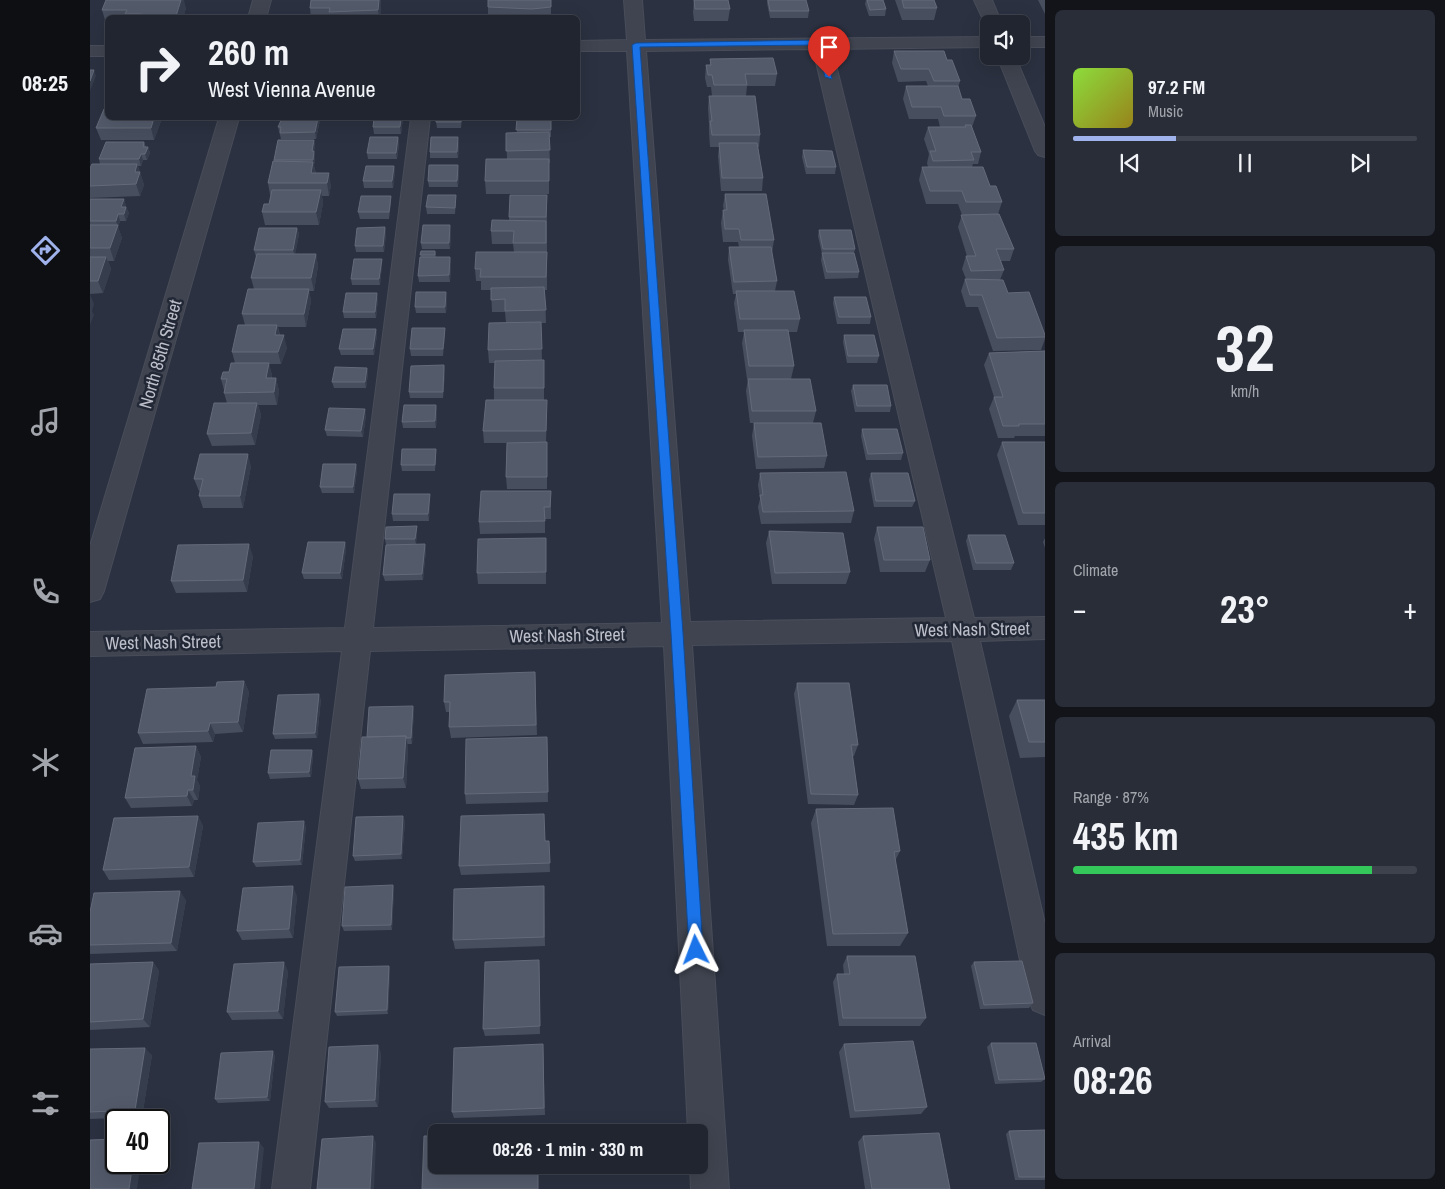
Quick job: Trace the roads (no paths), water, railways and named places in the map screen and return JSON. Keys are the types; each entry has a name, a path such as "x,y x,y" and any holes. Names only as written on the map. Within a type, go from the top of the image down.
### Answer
{"street":[{"path":"258,15 262,0"},
{"path":"633,0 677,633 710,1189"},
{"path":"983,0 989,15"},
{"path":"580,46 980,42"},
{"path":"1030,42 1045,42"},
{"path":"821,43 963,629 1045,998"},
{"path":"90,51 105,51"},
{"path":"1010,65 1045,151"},
{"name":"North 85th Street","path":"90,591 228,120"},
{"path":"291,1189 420,120"},
{"name":"West Nash Street","path":"90,644 1045,628"}]}
